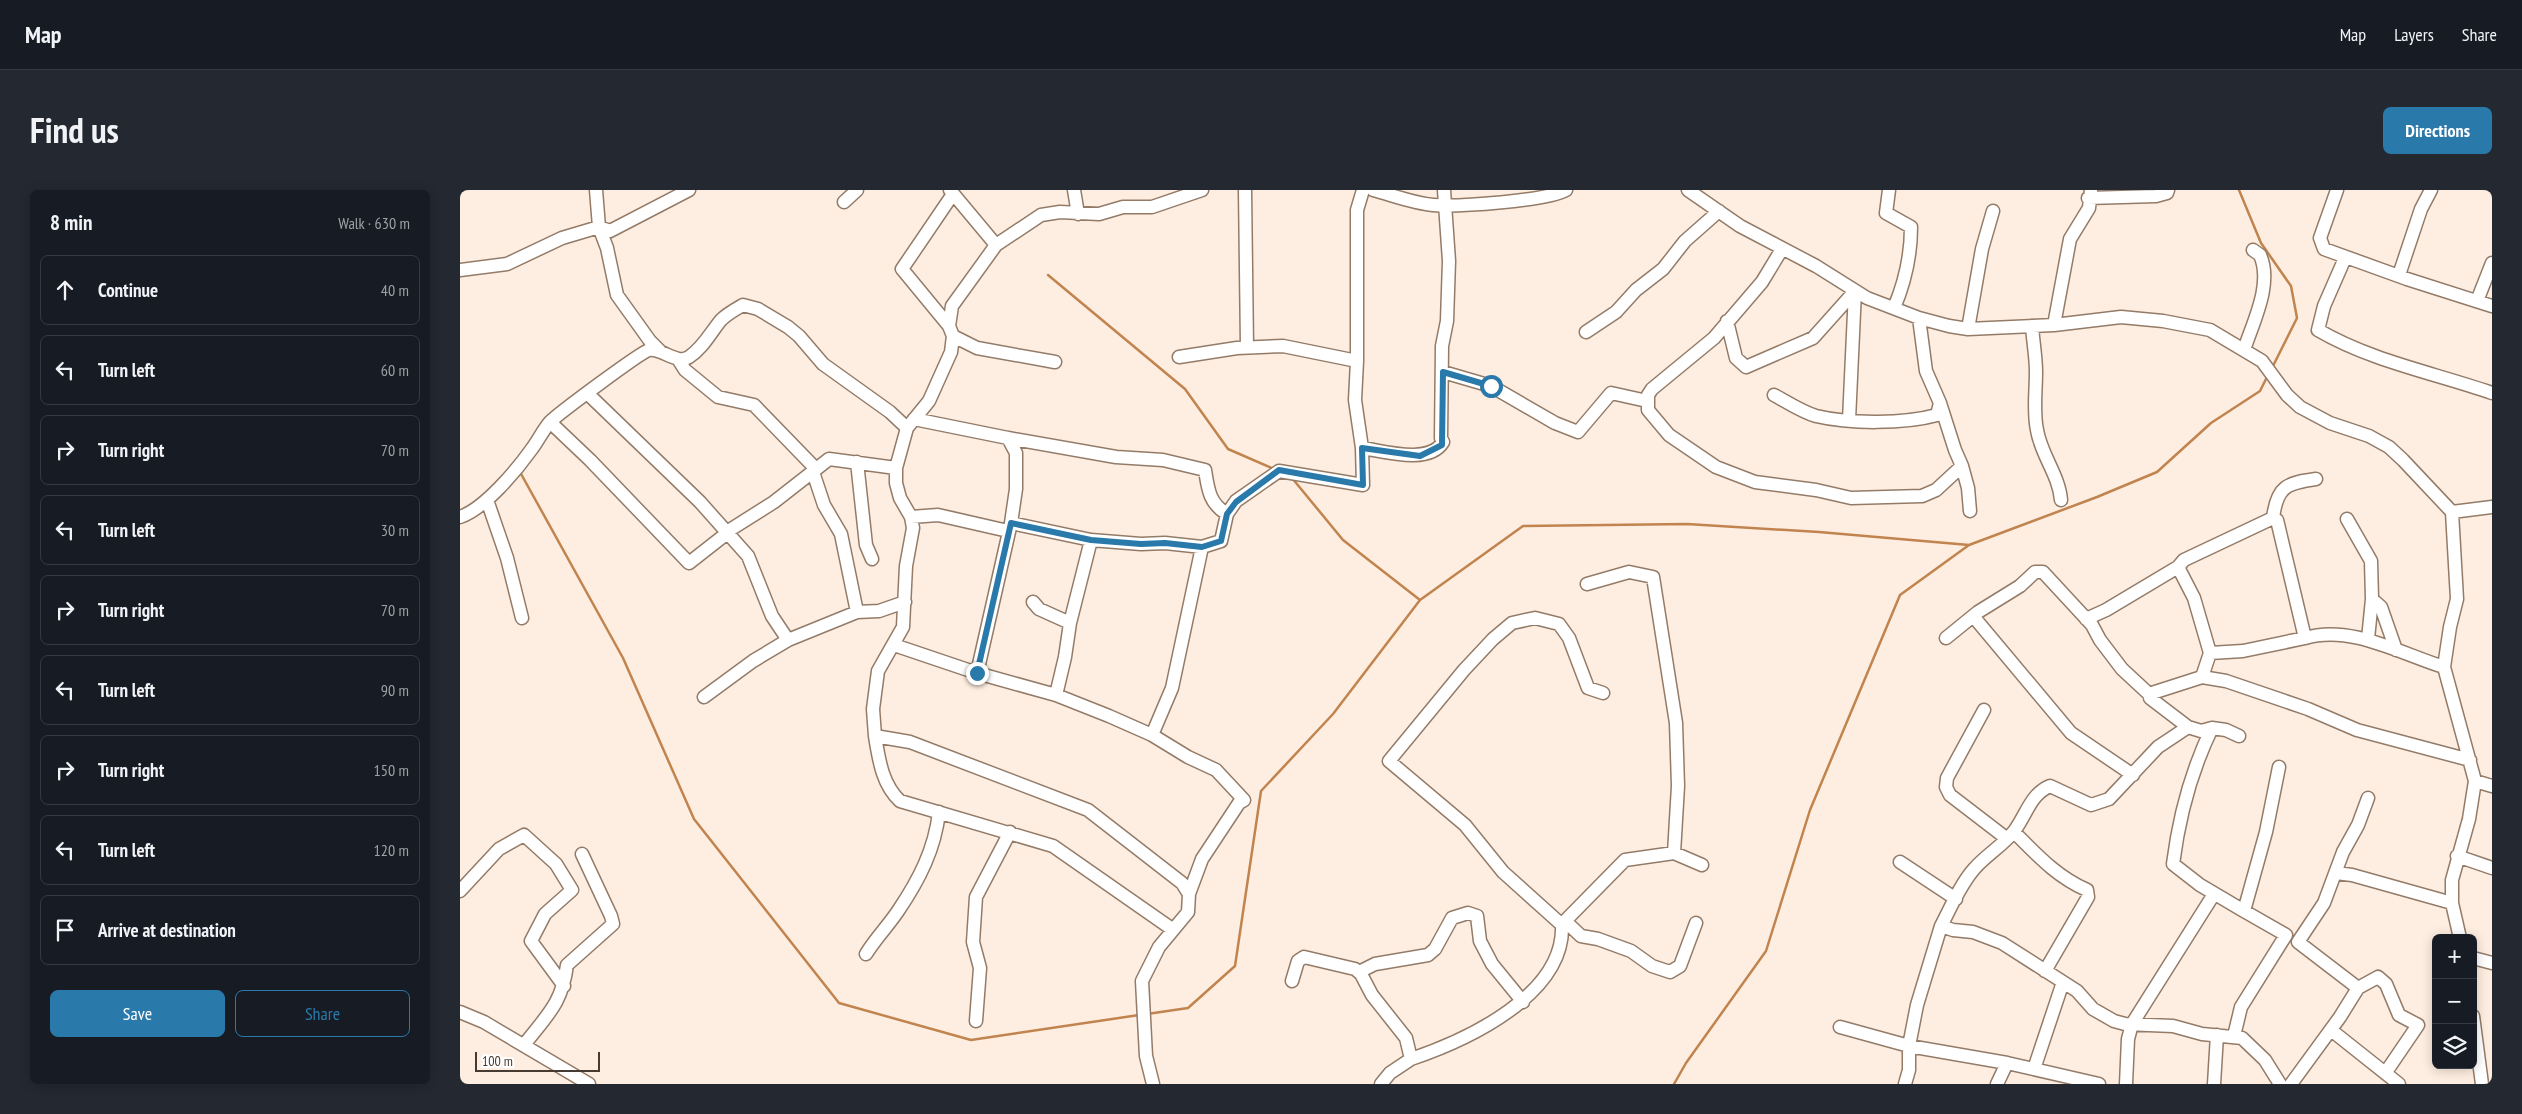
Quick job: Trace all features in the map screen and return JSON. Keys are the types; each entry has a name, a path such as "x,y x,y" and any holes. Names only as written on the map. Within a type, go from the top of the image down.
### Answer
{"street":[{"path":"596,190 599,227 607,248 617,295 650,341 660,351"},
{"path":"460,270 507,264 562,238 599,227 610,232 689,190"},
{"path":"844,202 857,190"},
{"path":"1074,190 1078,214"},
{"path":"1172,929 1053,846 900,801 890,791 878,759 873,709 878,671 903,627 906,566 913,528 911,517 900,498 896,483 896,468 911,423 929,400 947,364 952,306 996,245 1041,214 1060,212 1099,214 1123,207 1152,207 1166,196 1202,190"},
{"path":"1245,190 1247,348"},
{"path":"911,517 938,516 1091,540 1202,547 1221,541 1227,514 1236,502 1279,470 1363,485 1362,448 1355,400 1357,361 1357,210 1363,190"},
{"path":"1373,190 1446,206 1539,198 1566,190"},
{"path":"1362,448 1420,456 1442,445 1442,346 1447,321 1449,261 1444,190"},
{"path":"1688,190 1766,241 1816,266 1855,291 1919,318 1968,329 2054,325 2121,317 2164,320 2210,330 2262,361 2287,395 2300,407 2330,423 2369,436 2388,447 2452,512 2457,599 2450,627 2444,667 2475,780 2469,819 2457,856 2452,880 2452,903 2459,934"},
{"path":"1890,190 1886,213 1911,227 1911,248 1906,273 1894,308"},
{"path":"2054,325 2070,239 2089,208 2089,194 2156,196 2166,193 2168,190"},
{"path":"2337,190 2322,232 2321,244 2324,249 2345,258 2492,306"},
{"path":"2399,275 2421,209 2431,190"},
{"path":"996,245 951,192 902,269 951,331 976,348 1055,362"},
{"path":"1586,332 1616,312 1636,290 1663,269 1685,241 1719,211"},
{"path":"1968,329 1982,249 1993,211"},
{"path":"1782,249 1762,282 1714,338 1652,389 1647,400 1648,410 1669,434 1716,467 1755,482 1816,490 1851,498 1922,496 1936,490 1962,466"},
{"path":"2244,350 2261,298 2265,274 2260,254 2253,250"},
{"path":"2345,258 2330,292 2318,330 2348,345 2388,360 2492,393"},
{"path":"2476,301 2492,263"},
{"path":"1727,321 1736,358 1746,367 1813,338 1855,291"},
{"path":"1849,420 1855,291"},
{"path":"460,517 474,511 487,500 530,452 550,422 587,393 647,350 660,351 678,359 688,358 709,337 722,319 747,305 788,327 799,336 823,364 890,412 911,423 1116,457 1162,460 1205,470 1208,495 1220,510 1227,514"},
{"path":"1919,318 1926,371 1940,403 1962,466 1968,488 1970,511"},
{"path":"2032,326 2036,370 2034,413 2037,433 2044,455 2060,487 2061,500"},
{"path":"1179,357 1247,348 1283,346 1357,361"},
{"path":"678,359 684,370 718,397 754,405 815,470 824,505 841,534 857,612"},
{"path":"1443,372 1491,386 1555,423 1578,432 1611,393 1647,400"},
{"path":"587,393 700,502 752,564 772,616 788,640"},
{"path":"1774,395 1815,416 1849,420 1919,420 1937,415 1940,403"},
{"path":"550,422 590,460 689,563 726,533 774,502 829,459 896,468"},
{"path":"977,673 1010,527 1016,489 1016,453 1008,438"},
{"path":"857,462 866,545 872,559"},
{"path":"2273,518 2275,499 2282,490 2292,482 2316,479"},
{"path":"487,500 507,558 522,618"},
{"path":"2452,512 2492,507"},
{"path":"2086,619 2106,610 2178,567 2184,560 2273,518"},
{"path":"2273,518 2277,520 2305,638"},
{"path":"2347,519 2371,562 2372,599 2368,639"},
{"path":"1056,695 1065,657 1070,623 1091,540"},
{"path":"1152,735 1172,688 1202,547"},
{"path":"2178,567 2194,598 2210,654 2202,677"},
{"path":"1587,584 1629,572 1653,577 1676,723 1678,786 1674,853"},
{"path":"1946,638 1974,616 2020,586 2035,572 2043,572 2086,619 2122,668 2149,694 2150,698 2188,727 2201,730 2212,728 2239,736"},
{"path":"2372,599 2381,607 2396,650"},
{"path":"704,697 753,661 788,640 857,612 879,611 905,602"},
{"path":"1033,602 1039,608 1070,623"},
{"path":"1974,616 2071,733 2133,775"},
{"path":"1603,693 1588,688 1568,638 1559,624 1536,618 1512,623 1492,639 1389,760 1465,824 1502,872 1581,936 1598,939 1630,951 1652,966 1670,972 1680,966 1696,923"},
{"path":"2210,654 2243,652 2315,635 2368,639 2410,657 2444,667"},
{"path":"894,645 977,673 1056,695 1152,735 1188,758 1216,770 1244,800 1239,803 1202,859 1189,894 1188,912 1159,947 1142,981 1146,1056 1153,1084"},
{"path":"2149,694 2202,677 2226,682 2292,703 2357,730 2470,760"},
{"path":"1984,710 1947,778 1946,786 1950,795 2010,835 2068,882 2087,890 2088,897 2045,971"},
{"path":"1905,1084 1909,1070 1909,1046 1916,1005 1941,926 1973,870 2001,847 2039,791 2050,786 2091,804 2109,799 2158,747 2188,727"},
{"path":"2212,728 2193,774 2177,836 2173,864 2214,894 2298,942 2358,988"},
{"path":"875,736 910,742 1088,810 1182,883 1189,894"},
{"path":"2244,912 2266,832 2279,767"},
{"path":"2475,780 2492,786"},
{"path":"2298,942 2324,904 2343,852 2358,825 2368,798"},
{"path":"866,954 898,911 927,862 936,837 939,812"},
{"path":"976,1021 980,968 973,942 976,897 1010,832"},
{"path":"460,892 499,849 524,835 556,864 572,890 545,914 531,941 564,986"},
{"path":"1381,1084 1390,1073 1411,1059 1468,1036 1522,1002 1544,979 1562,940 1563,923 1625,860 1674,853 1702,865"},
{"path":"524,1045 559,1000 564,986 567,965 613,924 612,916 582,854"},
{"path":"2457,856 2492,868"},
{"path":"1900,862 1956,899"},
{"path":"2336,873 2352,874 2452,903"},
{"path":"2126,1084 2128,1039 2132,1024 2214,894"},
{"path":"1359,972 1375,964 1428,955 1435,949 1452,918 1468,913 1477,916 1480,940 1492,964 1522,1002"},
{"path":"1941,926 1953,930 1973,932 2002,944 2077,991 2093,1009 2104,1017 2132,1024 2173,1026 2202,1034 2242,1038 2256,1051 2280,1084"},
{"path":"2234,1036 2241,1007 2286,935"},
{"path":"1292,981 1298,961 1304,957 1355,969 1359,972 1372,995 1406,1038 1411,1059"},
{"path":"2477,959 2492,963"},
{"path":"2291,1084 2331,1030 2358,988 2378,977 2386,984 2399,1015 2418,1025 2386,1072"},
{"path":"2034,1069 2063,982"},
{"path":"460,1012 524,1045 589,1084"},
{"path":"2474,1024 2482,1084"},
{"path":"1840,1028 1909,1046 2007,1063 2099,1084"},
{"path":"2331,1030 2399,1084"},
{"path":"2214,1084 2217,1035"},
{"path":"1997,1084 2007,1063"}],"waterway":[{"path":"2239,190 2261,243 2291,286 2297,318 2272,368"},
{"path":"1048,275 1185,389 1228,449 1274,469"},
{"path":"1674,1084 1686,1063 1766,951 1810,810 1900,595 1969,545 2097,497 2157,472 2211,423 2260,391 2268,375"},
{"path":"520,472 623,658 694,819 839,1003 971,1040 1139,1015"},
{"path":"1292,478 1343,540 1420,600"},
{"path":"1147,1014 1188,1008 1235,966 1261,791 1333,714 1420,600 1523,526 1687,524 1819,532 1969,545"}],"route":[{"path":"977,673 1011,523 1091,540 1141,544 1165,543 1202,547 1221,541 1227,514 1236,502 1279,470 1363,485 1362,448 1420,456 1442,445 1443,372 1491,386"}]}
